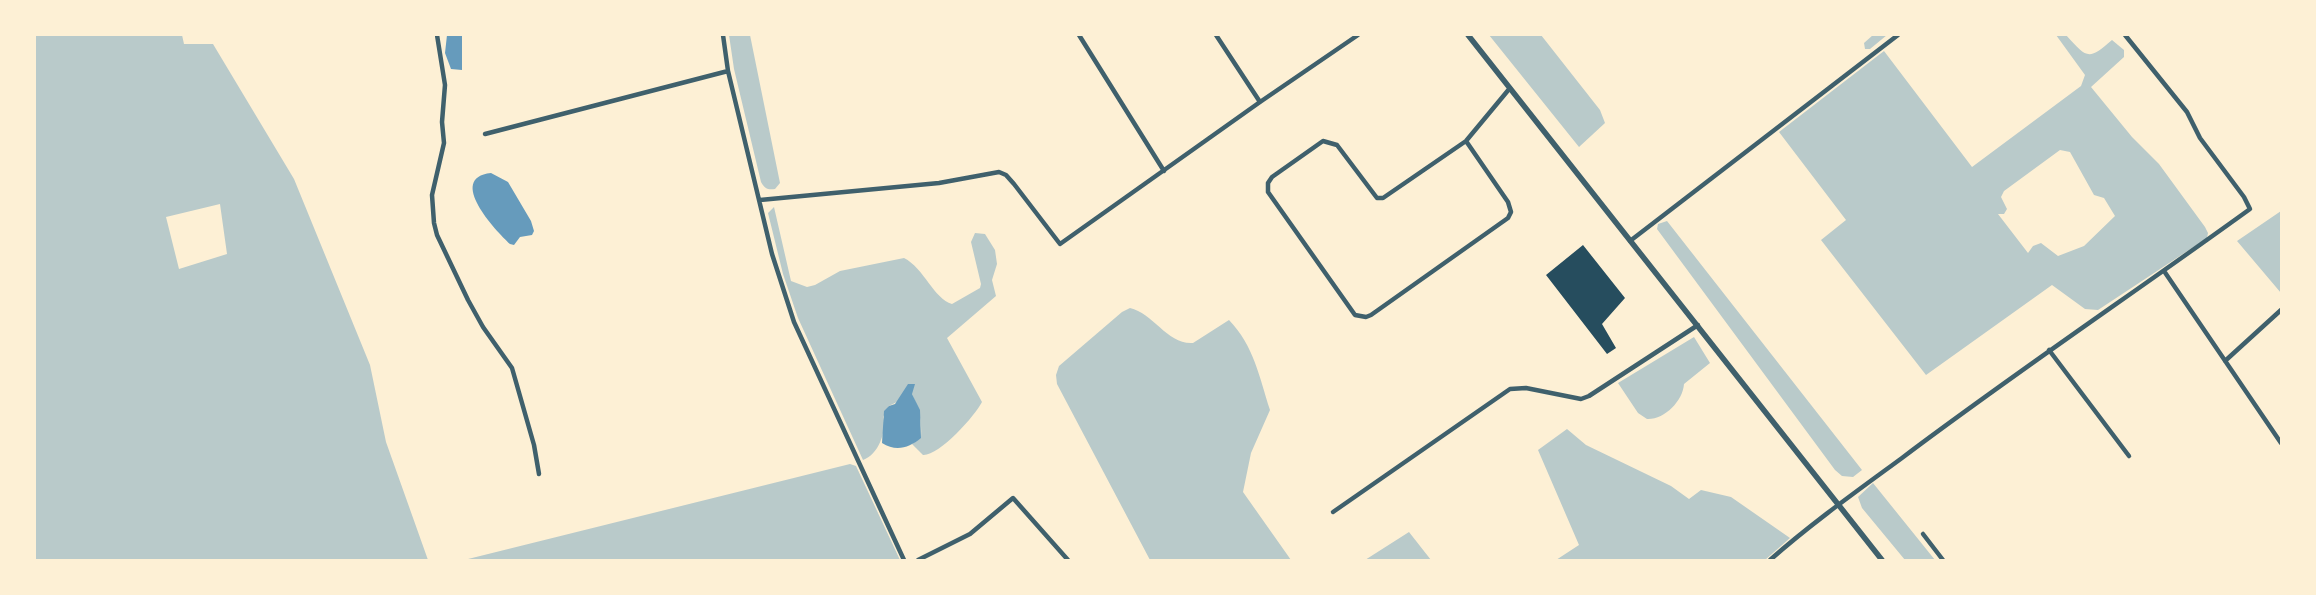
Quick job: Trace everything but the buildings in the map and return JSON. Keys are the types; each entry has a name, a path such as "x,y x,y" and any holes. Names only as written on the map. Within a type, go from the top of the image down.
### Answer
{"street":[{"path":"437,35 445,85 442,122 444,143 432,195 434,223 437,235 472,307 483,327 512,368 534,445 539,474"},
{"path":"723,35 728,72 772,254 794,322 904,560"},
{"path":"1079,35 1164,170"},
{"path":"1216,35 1260,102"},
{"path":"760,200 939,183 999,172 1006,175 1014,184 1060,244 1357,35"},
{"path":"1468,35 1882,560"},
{"path":"1630,241 1898,35"},
{"path":"1770,560 1796,536 1838,504 2049,350 2250,209 2244,197 2200,138 2187,112 2125,35"},
{"path":"485,134 728,72"},
{"path":"1466,141 1508,202 1511,212 1508,218 1371,315 1366,317 1355,315 1268,192 1268,183 1272,177 1323,141 1328,141 1337,145 1377,198 1382,198 1466,141 1510,88"},
{"path":"2164,271 2280,439"},
{"path":"2226,361 2281,310"},
{"path":"1333,512 1510,389 1526,388 1581,399 1589,396 1698,326"},
{"path":"2049,350 2129,456"},
{"path":"918,560 970,534 1013,498 1068,560"},
{"path":"1923,534 1943,560"}],"shaded area":[{"path":"35,35 182,35 184,44 213,44 294,179 370,365 386,442 428,560 35,560","holes":["220,204 227,254 179,269 166,217"]},
{"path":"729,35 750,35 780,183 775,189 767,188 761,182 734,69"},
{"path":"1489,35 1541,35 1600,110 1605,123 1579,147"},
{"path":"1873,35 1887,35 1870,49 1865,49 1864,43"},
{"path":"2056,35 2066,35 2083,52 2088,54 2098,51 2112,40 2124,50 2124,57 2091,87 2132,137 2159,164 2205,227 2208,233 2207,238 2098,310 2085,309 2052,285 1926,375 1821,240 1846,220 1779,132 1884,51 1972,167 2081,86 2085,75","holes":["2060,150 2070,152 2094,195 2104,198 2115,216 2084,246 2058,256 2041,243 2033,246 2028,253 1998,214 2004,214 2007,209 2001,197 2004,191"]},
{"path":"774,207 791,281 807,287 815,285 840,271 904,258 917,269 940,296 952,304 980,288 981,284 971,242 975,233 985,234 995,250 997,264 992,280 996,296 947,338 982,402 956,434 938,449 930,454 923,455 912,444 921,437 921,426 920,415 912,394 889,406 883,417 884,429 880,442 873,453 863,460 798,318 783,274 768,213"},
{"path":"2281,211 2281,293 2237,241"},
{"path":"1667,221 1862,470 1853,477 1842,476 1835,470 1657,229 1658,224"},
{"path":"1130,308 1146,316 1168,334 1184,342 1193,343 1229,320 1244,340 1255,362 1270,410 1251,453 1243,492 1291,560 1150,560 1057,384 1056,375 1059,366 1122,312"},
{"path":"1694,337 1710,363 1684,384 1680,397 1672,408 1660,416 1647,419 1638,413 1618,383"},
{"path":"1567,429 1586,445 1671,486 1689,499 1701,490 1731,497 1790,538 1765,560 1556,560 1579,545 1538,450"},
{"path":"850,464 856,466 900,560 464,560"},
{"path":"1873,483 1935,560 1905,560 1862,508 1858,497"},
{"path":"1409,532 1431,560 1365,560"}],"water":[{"path":"447,35 462,35 462,70 451,69 445,53"},
{"path":"491,173 508,182 531,221 534,231 532,235 520,237 514,245 510,244 503,237 486,217 478,206 474,194 473,184 478,177"},
{"path":"908,384 915,384 912,394 920,410 921,438 902,448 887,446 882,443 884,411 889,406 895,404"}]}
